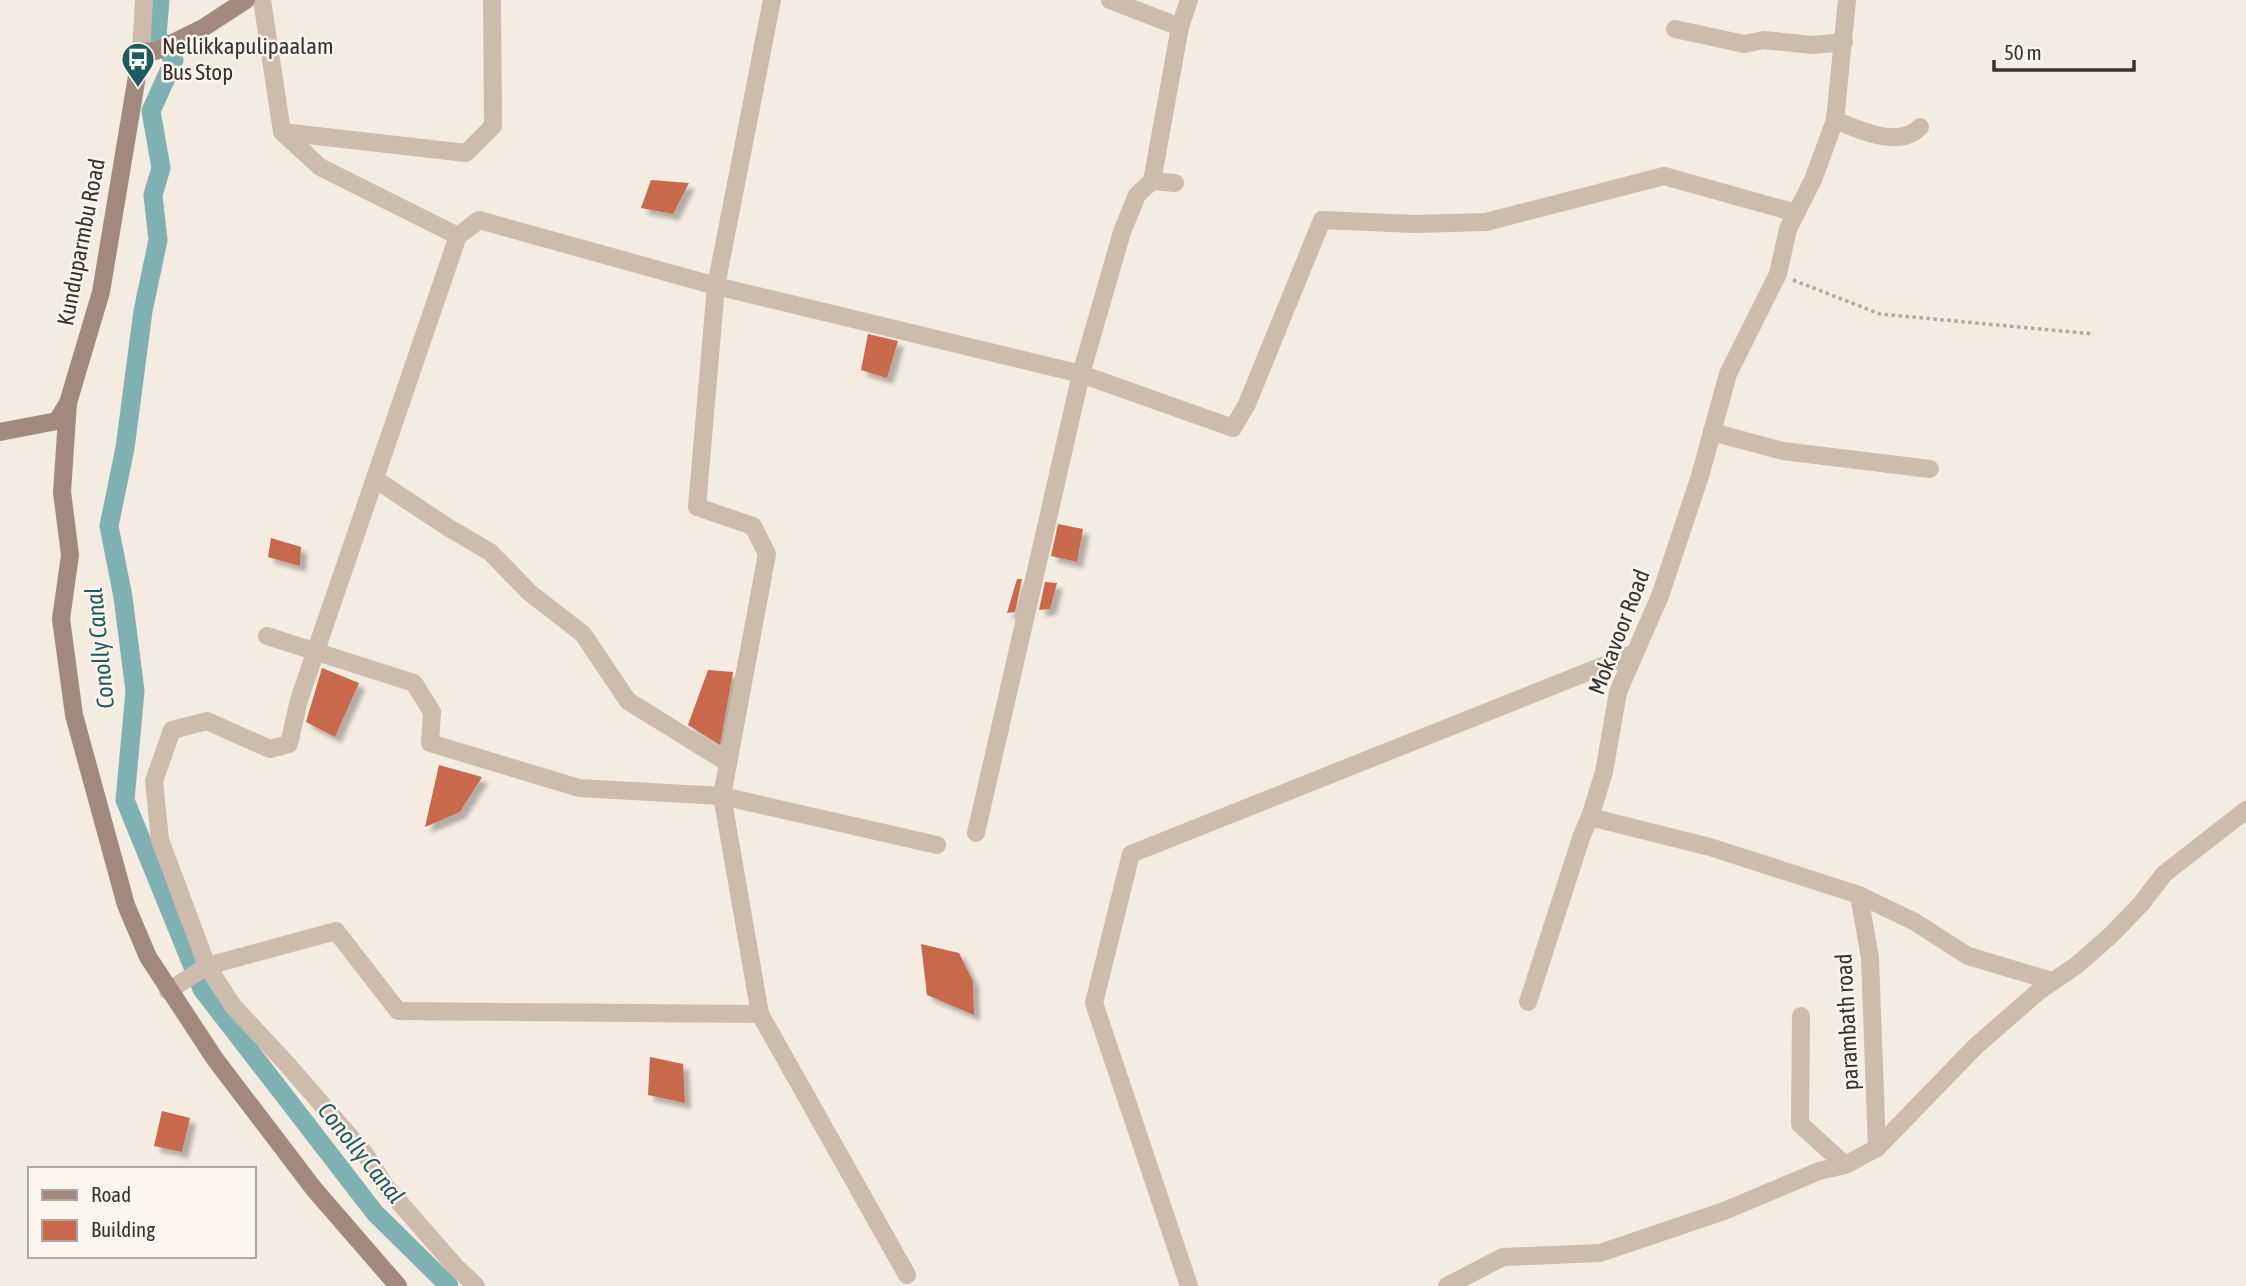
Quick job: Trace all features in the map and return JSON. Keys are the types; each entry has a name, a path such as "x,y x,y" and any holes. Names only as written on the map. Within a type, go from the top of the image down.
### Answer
{"main road":[{"path":"148,51 203,28 246,0"},
{"name":"Kunduparmbu Road","path":"148,51 100,292 68,403 62,492 70,555 61,619 74,715 126,905 148,957 168,990 263,1124 314,1189 398,1286"},
{"path":"0,432 57,421 68,403"}],"street":[{"path":"144,0 148,51"},
{"path":"262,0 282,132 320,167 458,236"},
{"path":"282,132 466,153 493,126 492,0"},
{"path":"772,0 716,286 696,507 753,526 766,554 722,796 760,1014 907,1275"},
{"path":"1110,0 1180,27"},
{"path":"976,833 1081,374 1122,232 1137,195 1152,181 1180,27 1189,0"},
{"name":"Mokavoor Road","path":"1528,1002 1604,772 1618,692 1660,596 1700,476 1728,374 1777,274 1788,229 1813,180 1835,120 1847,0"},
{"path":"1675,29 1744,44 1764,40 1813,45 1844,42"},
{"path":"1835,120 1884,136 1906,137 1920,127"},
{"path":"476,1286 386,1187 365,1154 233,1006 207,965 160,840 154,781 172,730 207,721 270,748 289,744 299,700 458,236 479,220 716,286 1081,374 1233,428 1247,404 1322,220 1414,224 1486,222 1664,176 1796,213"},
{"path":"1152,181 1175,183"},
{"path":"1712,432 1783,451 1930,469"},
{"path":"375,479 490,552 530,593 583,634 628,701 728,763"},
{"path":"267,636 414,683 432,712 430,743 579,788 722,796 937,845"},
{"path":"1189,1286 1094,1003 1131,854 1635,653"},
{"path":"1447,1286 1503,1257 1600,1253 1724,1211 1819,1171 1845,1165 1877,1147 1976,1046 2110,936 2141,904 2164,874 2246,810"},
{"path":"1590,817 1710,847 1859,895 1915,922 1968,956 2052,982"},
{"name":"parambath road","path":"1859,895 1870,958 1877,1147"},
{"path":"168,990 207,965 336,931 398,1011 760,1014"},
{"path":"1801,1016 1800,1124 1845,1165"}],"path":[{"path":"1777,274 1880,314 2094,334"}],"building":[{"path":"651,180 689,183 673,214 641,208"},
{"path":"868,334 898,341 887,378 861,370"},
{"path":"1058,524 1083,529 1077,562 1051,556"},
{"path":"271,538 301,547 300,566 268,557"},
{"path":"1017,579 1022,579 1015,612 1007,613"},
{"path":"1045,582 1057,583 1050,609 1039,610"},
{"path":"322,668 359,683 335,737 306,722"},
{"path":"708,670 733,672 720,745 688,725"},
{"path":"439,765 482,777 460,812 425,827"},
{"path":"921,944 959,953 973,981 974,1015 927,995"},
{"path":"650,1057 683,1064 685,1103 648,1095"},
{"path":"162,1111 190,1118 182,1152 154,1146"}],"waterway":[{"name":"Conolly Canal","path":"160,0 157,36 174,60 151,111 161,168 153,195 158,240 143,311 125,448 109,526 123,597 135,691 125,800 202,989 375,1213 449,1286"}],"place":[{"name":"Nellikkapulipaalam Bus Stop","path":"138,89"}]}
